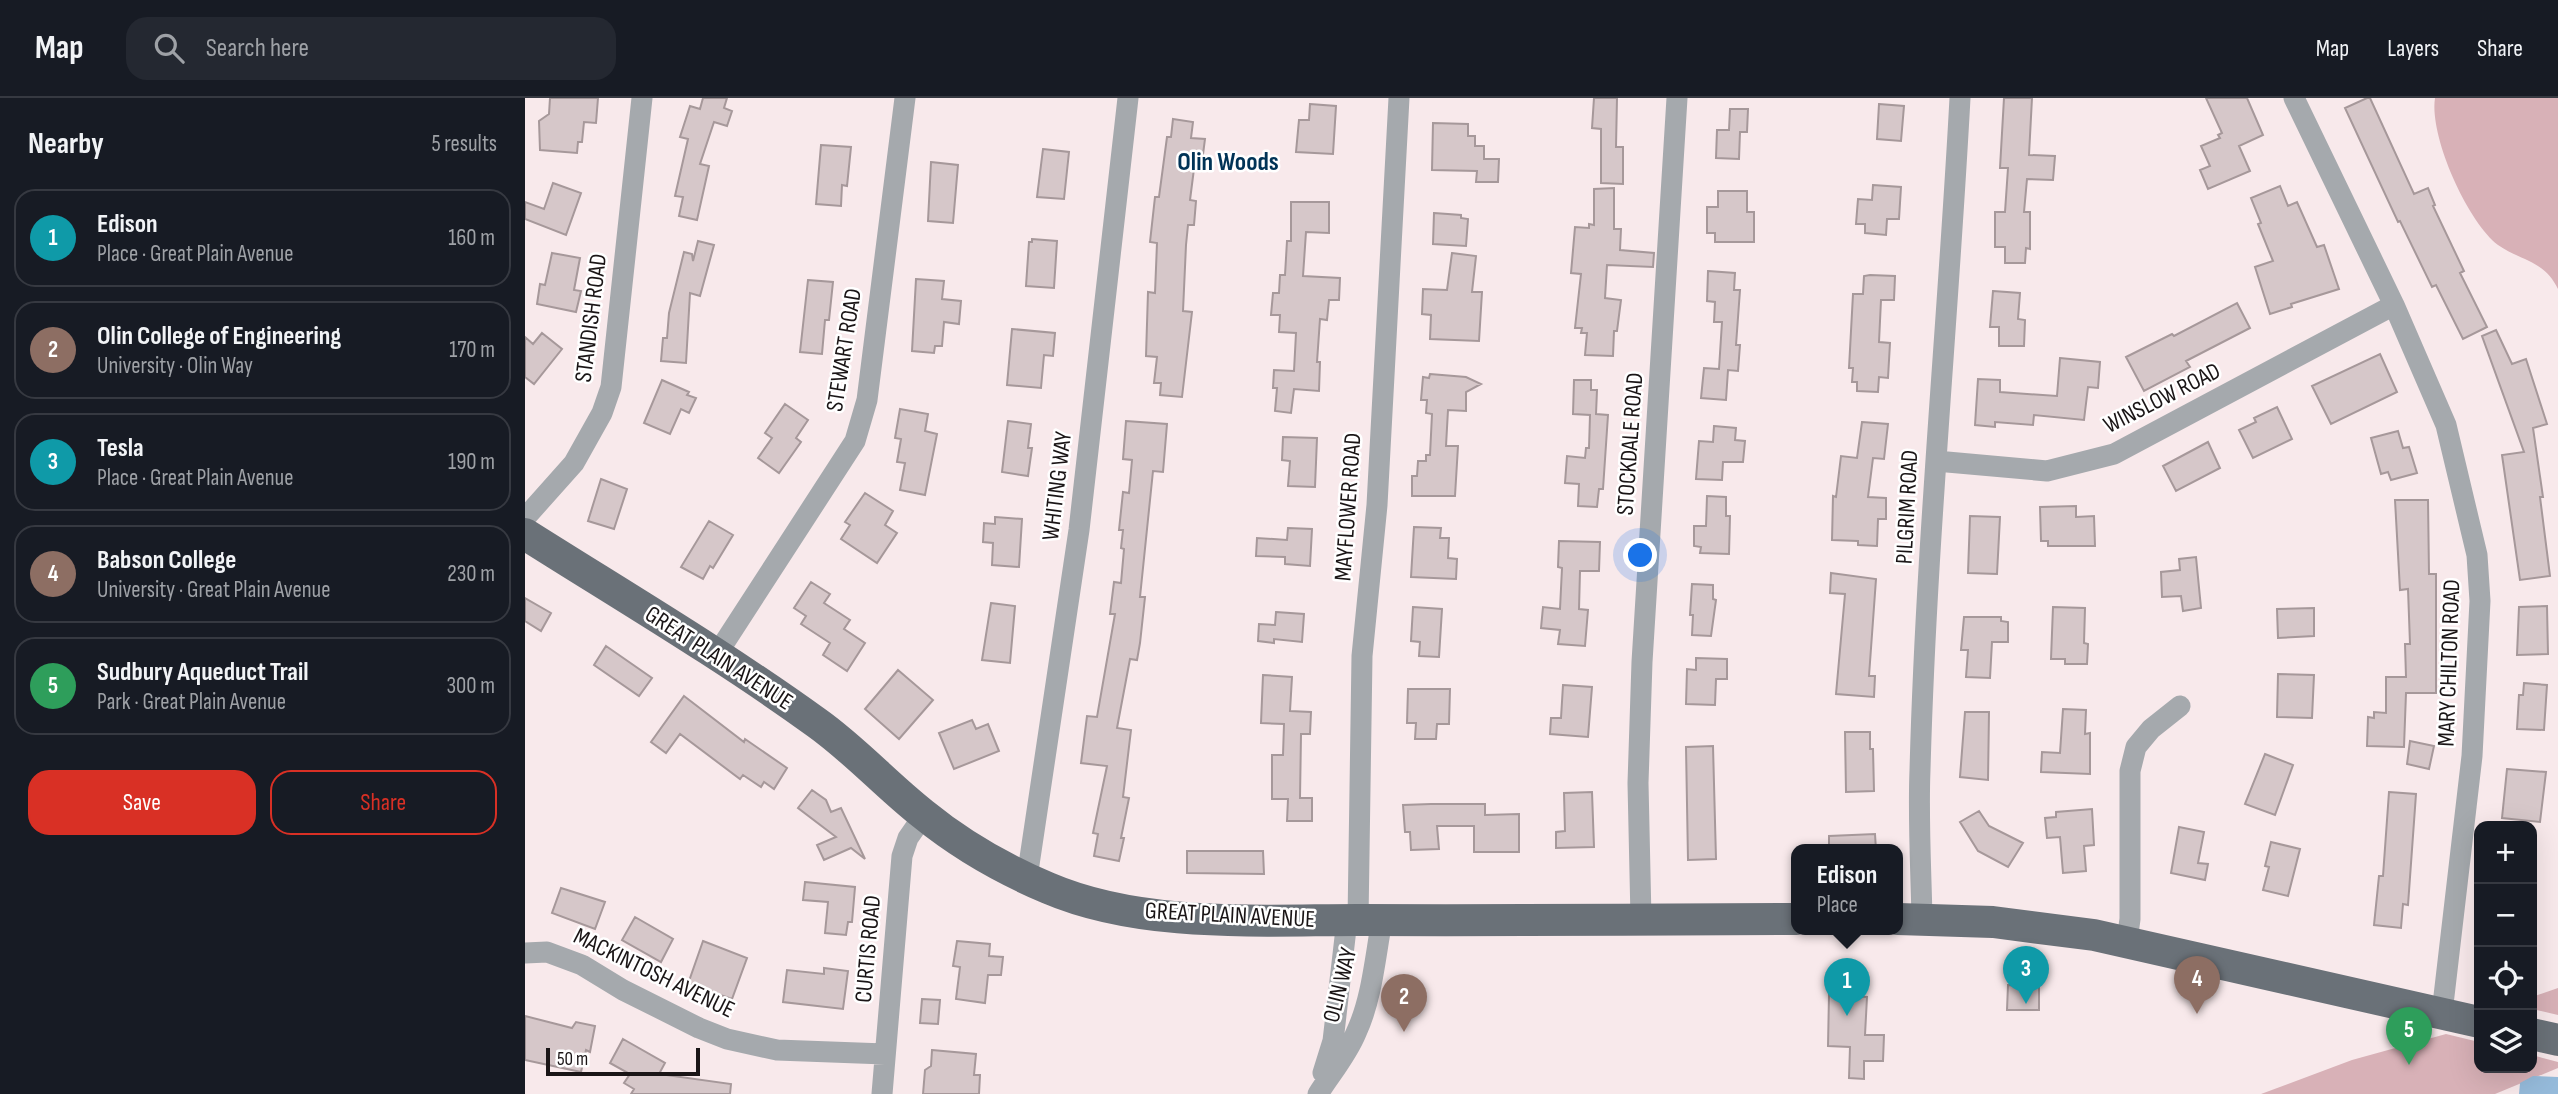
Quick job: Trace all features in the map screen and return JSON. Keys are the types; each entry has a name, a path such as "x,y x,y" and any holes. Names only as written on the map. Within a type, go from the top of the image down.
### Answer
{"main road":[{"name":"GREAT PLAIN AVENUE","path":"525,534 717,654 821,725 924,815 981,855 1076,898 1156,914 1207,919 1791,919"},
{"path":"1910,919 2025,925 2127,941 2474,1021"},
{"path":"2537,1035 2558,1040"}],"street":[{"name":"STANDISH ROAD","path":"525,518 574,463 602,413 611,387 642,98"},
{"name":"STEWART ROAD","path":"717,654 855,440 867,400 905,98"},
{"name":"WHITING WAY","path":"1027,878 1079,530 1128,98"},
{"name":"MAYFLOWER ROAD","path":"1362,920 1362,656 1377,505 1399,98"},
{"name":"STOCKDALE ROAD","path":"1641,919 1637,783 1642,663 1677,98"},
{"name":"PILGRIM ROAD","path":"1910,919 1960,98"},
{"name":"MARY CHILTON ROAD","path":"2294,98 2394,305 2446,425 2477,555 2480,601 2472,756 2442,1013"},
{"name":"WINSLOW ROAD","path":"1936,461 2047,471 2114,454 2394,305"},
{"path":"2127,941 2130,919 2130,771 2136,747 2151,729 2180,706"},
{"name":"CURTIS ROAD","path":"883,1094 902,856 908,838 924,815"},
{"name":"OLIN WAY","path":"1317,1094 1333,1041 1362,920"},
{"name":"OLIN WAY","path":"1317,1094 1355,1037 1361,1022 1362,920"},
{"name":"MACKINTOSH AVENUE","path":"525,953 547,952 582,965 623,990 727,1039 777,1050 885,1054"}],"shaded area":[{"path":"2435,98 2558,98 2558,289 2546,272 2498,245 2474,217 2444,155 2438,134"},
{"path":"2558,988 2558,1015 2537,1010 2537,995"},
{"path":"2446,1034 2474,1041 2474,1073 2537,1073 2537,1056 2558,1062 2558,1068 2495,1094 2261,1094 2352,1060"}],"water":[{"path":"2533,1076 2558,1077 2558,1094 2519,1094 2520,1083"}],"building":[{"path":"550,98 598,98 596,123 584,122 582,142 578,142 577,153 540,150 539,121 549,114"},
{"path":"703,98 727,98 724,108 732,111 727,126 714,122 700,164 709,166 697,220 679,216 683,197 675,196 688,139 680,137 690,106 700,109"},
{"path":"1594,98 1617,98 1616,147 1623,147 1623,184 1601,183 1601,129 1592,128"},
{"path":"2004,98 2032,98 2029,155 2055,156 2053,180 2027,179 2024,212 2030,212 2030,249 2026,248 2025,263 2005,263 2005,247 1995,247 1995,212 2005,212 2008,168 2000,168"},
{"path":"2206,98 2247,98 2263,135 2239,146 2250,171 2208,189 2200,170 2210,166 2201,146 2220,138 2218,135 2222,133"},
{"path":"2370,98 2414,194 2428,188 2435,205 2433,206 2464,271 2460,273 2487,327 2463,339 2436,285 2432,287 2400,221 2398,222 2345,108"},
{"path":"1310,104 1336,106 1333,154 1296,152 1299,120 1309,120"},
{"path":"1879,104 1904,106 1901,141 1877,139"},
{"path":"1730,109 1748,109 1747,132 1740,132 1739,159 1716,158 1717,130 1729,130"},
{"path":"1173,119 1193,122 1191,138 1205,139 1202,162 1195,161 1190,200 1196,201 1194,225 1188,225 1183,311 1192,312 1182,397 1160,395 1161,383 1154,383 1157,357 1146,356 1148,292 1155,293 1157,243 1150,242 1155,197 1159,197 1167,137 1171,137"},
{"path":"1433,123 1468,124 1468,136 1475,136 1475,146 1484,146 1484,159 1499,159 1498,182 1476,182 1477,171 1432,170"},
{"path":"821,145 851,147 847,186 842,185 841,206 816,204"},
{"path":"1043,149 1069,152 1064,199 1037,197"},
{"path":"931,162 958,165 953,223 928,221"},
{"path":"553,183 581,193 566,235 525,219 525,202 544,209"},
{"path":"1873,185 1901,187 1899,219 1887,219 1886,235 1865,233 1865,224 1856,224 1858,199 1872,200"},
{"path":"2280,186 2288,206 2297,202 2317,247 2324,245 2339,289 2291,304 2292,307 2270,314 2255,267 2273,261 2251,198"},
{"path":"1614,188 1614,229 1621,229 1620,250 1654,253 1653,267 1607,265 1605,298 1621,300 1617,331 1614,331 1613,356 1585,355 1587,333 1581,333 1582,328 1575,328 1581,274 1571,273 1575,227 1589,228 1589,224 1594,225 1594,189"},
{"path":"1718,191 1747,191 1747,212 1754,212 1754,242 1715,242 1715,233 1707,233 1707,207 1718,207"},
{"path":"1291,202 1329,202 1329,233 1306,232 1303,276 1340,278 1339,300 1329,300 1327,320 1320,319 1317,362 1320,362 1319,391 1294,389 1291,413 1275,411 1277,388 1273,388 1274,370 1294,371 1296,333 1279,332 1280,315 1271,315 1273,293 1279,293 1280,275 1285,275 1287,241 1291,241"},
{"path":"1434,213 1461,215 1461,218 1468,219 1466,246 1433,244"},
{"path":"1032,239 1057,241 1054,288 1026,286 1029,242 1032,242"},
{"path":"698,241 714,245 700,296 690,293 686,363 661,361 663,338 667,338 669,313 684,252 692,254 693,261"},
{"path":"552,253 580,258 574,290 581,291 576,312 537,304 540,284 545,285"},
{"path":"1452,253 1476,256 1472,292 1482,292 1479,341 1430,339 1431,315 1422,314 1423,289 1447,290"},
{"path":"1708,271 1735,273 1734,290 1740,290 1736,345 1740,345 1738,371 1728,370 1726,400 1701,398 1704,368 1719,369 1722,322 1714,322 1715,302 1707,301"},
{"path":"1864,276 1895,276 1894,300 1881,300 1879,342 1890,343 1888,378 1879,377 1878,392 1857,391 1857,382 1852,382 1853,368 1849,368 1853,294 1863,294"},
{"path":"916,279 944,281 942,299 961,301 959,324 944,322 942,346 935,346 934,353 912,351"},
{"path":"808,280 833,282 829,320 825,320 822,354 800,352"},
{"path":"1993,291 2020,293 2018,319 2025,320 2024,346 1999,346 1999,327 1990,327"},
{"path":"2237,303 2250,328 2186,361 2190,367 2144,391 2126,357 2172,334 2174,336"},
{"path":"1012,329 1055,333 1053,356 1044,355 1041,388 1007,385"},
{"path":"2496,330 2512,364 2526,359 2547,424 2533,428 2550,576 2520,580 2502,455 2524,452 2482,336"},
{"path":"542,333 562,349 534,384 525,377 525,337 533,344"},
{"path":"2380,354 2397,392 2331,424 2312,386"},
{"path":"2060,358 2100,362 2098,388 2088,387 2084,420 2034,415 2033,425 1995,422 1995,427 1975,425 1978,379 2000,380 2000,392 2057,396"},
{"path":"1430,374 1466,377 1481,384 1466,392 1466,411 1448,410 1446,446 1458,446 1455,496 1412,496 1412,476 1417,476 1418,461 1426,461 1426,455 1430,455 1432,414 1426,413 1427,400 1421,400 1423,377 1429,378"},
{"path":"662,380 696,398 689,413 681,409 670,434 644,423"},
{"path":"1574,380 1591,380 1591,390 1597,390 1596,414 1608,415 1603,489 1599,489 1597,507 1578,506 1579,484 1565,483 1567,456 1585,458 1586,448 1589,448 1590,415 1573,414"},
{"path":"785,404 808,420 796,438 801,442 779,473 758,458 772,438 765,433"},
{"path":"2277,407 2292,439 2253,458 2239,430 2256,422 2254,418"},
{"path":"900,409 928,414 925,431 937,434 925,495 900,490 905,463 897,462 901,439 895,438"},
{"path":"1008,421 1031,424 1028,448 1032,448 1028,476 1002,472"},
{"path":"1126,421 1167,424 1163,472 1153,471 1140,597 1145,597 1140,643 1137,660 1130,659 1117,728 1131,730 1123,797 1129,798 1119,861 1094,856 1098,834 1093,833 1107,766 1081,763 1087,716 1097,717 1115,614 1110,614 1114,582 1121,583 1124,549 1121,548 1123,530 1119,530 1123,492 1129,493 1132,460 1123,459"},
{"path":"1862,422 1888,424 1884,459 1873,458 1868,497 1886,498 1886,519 1878,519 1877,546 1858,545 1858,541 1832,540 1833,496 1836,497 1841,456 1857,458"},
{"path":"1714,426 1736,428 1735,440 1745,441 1743,462 1723,462 1722,480 1696,479 1699,441 1713,442"},
{"path":"2398,431 2403,448 2409,447 2417,473 2391,480 2388,472 2381,474 2371,438"},
{"path":"1283,437 1317,438 1315,487 1288,486 1290,461 1282,460"},
{"path":"2208,442 2220,468 2176,491 2163,466"},
{"path":"601,479 627,489 614,529 588,521"},
{"path":"865,493 893,511 885,525 897,533 877,563 841,539 850,525 845,522"},
{"path":"1707,496 1726,497 1726,516 1730,516 1729,554 1700,553 1701,547 1694,546 1694,526 1706,526"},
{"path":"2395,500 2428,500 2429,574 2436,574 2436,693 2406,693 2404,747 2367,746 2368,717 2374,718 2374,712 2386,713 2386,677 2406,677 2405,644 2410,644 2408,589 2400,590"},
{"path":"2076,506 2076,517 2094,516 2095,546 2048,546 2048,541 2041,541 2040,507"},
{"path":"1970,516 2000,517 1997,574 1968,573"},
{"path":"995,517 1022,519 1019,567 992,565 993,543 983,542 984,523 995,524"},
{"path":"709,521 733,535 703,579 681,567"},
{"path":"1414,527 1441,528 1440,538 1449,538 1448,558 1457,559 1456,579 1411,577"},
{"path":"1288,528 1312,529 1310,566 1285,564 1285,557 1256,556 1257,538 1287,540"},
{"path":"1559,541 1600,542 1599,571 1580,571 1579,609 1588,610 1585,646 1558,644 1560,630 1541,628 1543,607 1560,609 1562,568 1558,567"},
{"path":"2196,557 2201,608 2183,611 2181,596 2162,597 2161,572 2180,570 2179,559"},
{"path":"1831,573 1876,579 1869,676 1875,676 1874,697 1836,694 1845,594 1830,593"},
{"path":"811,582 830,594 824,603 850,620 844,629 865,643 847,671 823,655 830,643 801,624 806,616 794,608"},
{"path":"1692,584 1713,585 1713,599 1716,600 1711,636 1692,635"},
{"path":"525,598 551,613 541,631 525,621"},
{"path":"991,603 1015,606 1010,663 982,660"},
{"path":"2547,606 2548,654 2517,655 2519,607"},
{"path":"1413,607 1442,609 1439,657 1419,656 1420,642 1411,641"},
{"path":"2053,607 2085,608 2084,643 2088,644 2087,664 2065,664 2065,659 2051,659"},
{"path":"2314,608 2314,636 2278,638 2277,609"},
{"path":"1276,612 1304,614 1302,642 1274,639 1274,643 1258,641 1259,624 1275,625"},
{"path":"1964,617 2001,617 2001,621 2008,622 2008,642 1992,642 1990,678 1966,677 1968,650 1961,650"},
{"path":"606,646 652,678 639,696 594,665"},
{"path":"1696,658 1727,659 1727,679 1716,679 1715,705 1686,704 1687,669 1696,670"},
{"path":"898,670 933,700 899,739 865,709"},
{"path":"2278,674 2314,675 2312,718 2277,717"},
{"path":"1263,675 1292,677 1290,711 1311,712 1310,734 1301,734 1300,798 1312,798 1312,821 1287,821 1288,799 1272,799 1272,755 1283,755 1284,724 1261,723"},
{"path":"2524,683 2547,685 2544,730 2517,729 2519,695 2523,695"},
{"path":"1563,685 1592,687 1588,737 1550,734 1551,718 1561,718"},
{"path":"1408,689 1450,689 1449,724 1437,724 1436,739 1415,739 1416,723 1407,723"},
{"path":"684,696 744,742 745,739 787,768 774,789 764,782 761,787 743,775 740,779 680,734 666,753 651,742"},
{"path":"2063,709 2086,710 2085,734 2090,733 2090,774 2041,772 2042,752 2060,753"},
{"path":"1965,712 1989,712 1988,780 1960,777"},
{"path":"972,720 976,729 988,724 999,751 954,769 939,733"},
{"path":"1845,732 1870,732 1874,791 1846,792"},
{"path":"2410,741 2434,746 2429,769 2407,764"},
{"path":"1713,746 1716,859 1688,860 1686,747"},
{"path":"2265,754 2293,765 2275,815 2245,804"},
{"path":"2507,769 2546,772 2540,822 2502,818"},
{"path":"812,790 826,800 831,812 841,808 865,859 851,848 824,860 817,845 836,837 798,808"},
{"path":"1592,792 1594,847 1556,848 1556,832 1565,831 1564,793"},
{"path":"2389,792 2416,794 2408,905 2403,904 2401,928 2374,925 2379,876 2383,876"},
{"path":"1485,804 1485,815 1519,814 1519,852 1474,852 1474,826 1437,826 1439,849 1411,850 1410,832 1405,832 1403,805"},
{"path":"2092,809 2094,845 2084,846 2086,871 2063,873 2060,837 2047,838 2045,818 2056,817 2056,812"},
{"path":"1979,811 1989,826 2023,843 2008,867 1978,851 1960,822"},
{"path":"2179,827 2204,832 2198,863 2208,864 2205,880 2171,873"},
{"path":"1875,834 1876,844 1829,844 1829,836"},
{"path":"2271,842 2300,849 2288,896 2263,890 2269,867 2265,866"},
{"path":"1187,851 1263,851 1264,874 1187,873"},
{"path":"805,882 855,887 852,922 848,922 846,935 825,933 828,902 803,900"},
{"path":"561,888 605,902 595,929 552,913"},
{"path":"635,917 673,939 661,962 622,940"},
{"path":"703,941 747,958 732,999 688,984"},
{"path":"957,941 990,944 989,956 1003,957 1001,975 988,975 985,1003 956,999 960,967 953,966"},
{"path":"824,968 848,971 843,1009 783,1002 787,970 824,974"},
{"path":"2008,985 2039,987 2039,1010 2007,1010"},
{"path":"1829,995 1867,997 1865,1035 1884,1035 1883,1061 1864,1061 1864,1079 1849,1078 1850,1047 1828,1046"},
{"path":"922,999 940,1000 938,1024 920,1023"},
{"path":"525,1016 572,1028 576,1022 595,1026 590,1052 586,1050 581,1072 525,1060"},
{"path":"623,1039 665,1063 659,1074 731,1084 730,1094 631,1094 634,1089 624,1083 630,1074 610,1063"},
{"path":"932,1050 976,1054 974,1075 980,1075 979,1094 923,1094 925,1070 931,1066"}],"place":[{"name":"Tesla","path":"2026,1004"},
{"name":"Babson College","path":"2197,1014"},
{"name":"Edison","path":"1847,1016"},
{"name":"Olin College of Engineering","path":"1404,1032"},
{"name":"Sudbury Aqueduct Trail","path":"2409,1065"}],"district":[{"name":"Olin Woods","path":"1228,162"}]}
